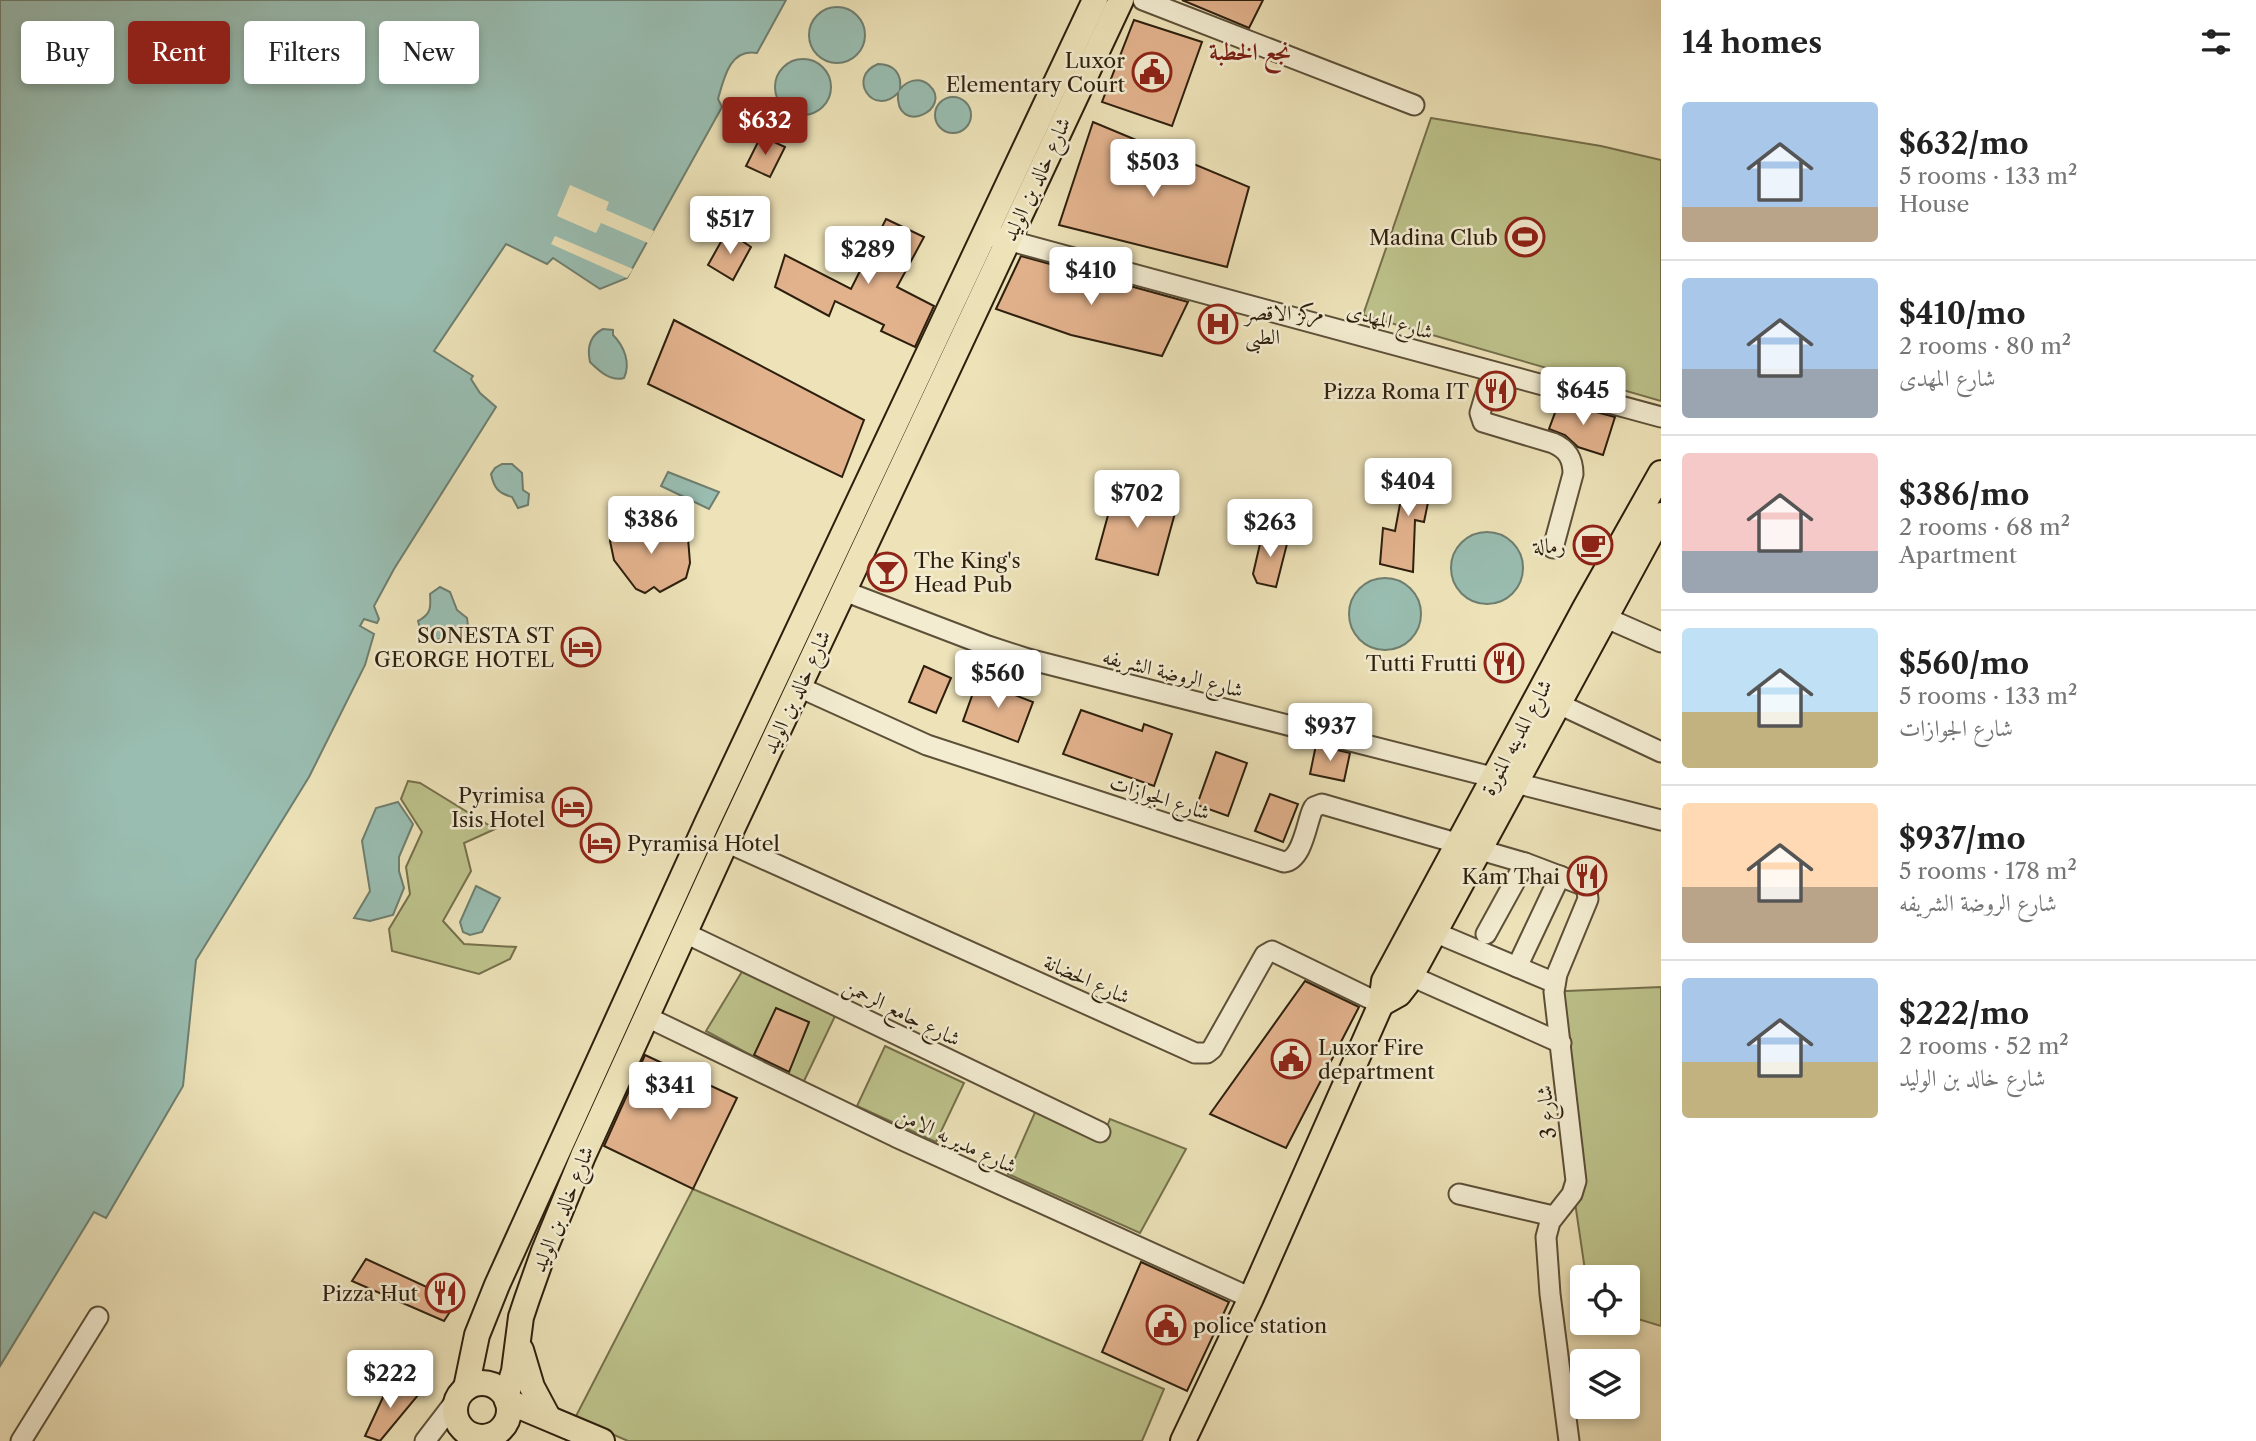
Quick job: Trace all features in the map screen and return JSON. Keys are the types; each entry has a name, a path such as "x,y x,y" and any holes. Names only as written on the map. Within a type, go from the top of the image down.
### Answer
{"main road":[{"name":"شارع خالد بن الوليد","path":"462,1393 477,1335 497,1285 706,823 927,384 996,237 1096,0"},
{"name":"شارع خالد بن الوليد","path":"996,237 1121,0"},
{"name":"شارع خالد بن الوليد","path":"506,1399 527,1299 563,1203 726,842 844,591 927,384"},
{"name":"شارع المدينه المنورة","path":"1183,1441 1251,1298 1381,1003 1380,993 1384,981 1469,848 1595,613 1661,473"},
{"name":"شارع المدينه المنورة","path":"1595,613 1653,545 1661,514"},
{"name":"شارع المدينه المنورة","path":"1381,1003 1399,994 1411,976 1434,932 1469,848"},
{"path":"519,1338 526,1371 548,1417"},
{"path":"513,1441 477,1438 468,1433 457,1421 455,1412 462,1393 474,1384 492,1385 506,1399 601,1441"},
{"path":"477,1438 495,1433 507,1419 506,1399"}],"street":[{"path":"1143,0 1414,105"},
{"name":"شارع المهدى","path":"996,237 1661,417"},
{"path":"1492,372 1480,413 1483,422 1562,447 1573,464 1573,474 1553,548"},
{"name":"شارع الروضة الشريفه","path":"844,591 1028,659 1661,820"},
{"path":"1595,613 1661,642"},
{"name":"شارع الجوازات","path":"799,687 927,745 1284,862 1289,862 1296,856 1312,810 1322,804 1469,848"},
{"path":"1549,699 1661,752"},
{"name":"شارع الحضانة","path":"726,842 1195,1053 1207,1053 1212,1049 1265,955 1272,951 1381,1003"},
{"name":"شارع 3","path":"1469,848 1525,863 1583,885 1588,899 1555,983 1576,1181 1572,1194 1553,1216 1546,1237 1569,1441"},
{"path":"1486,934 1525,863"},
{"path":"1517,967 1560,876"},
{"path":"1434,932 1555,983"},
{"name":"شارع جامع الرحمن","path":"685,933 1100,1132"},
{"path":"1411,976 1561,1043"},
{"name":"شارع مديريه الامن","path":"647,1017 895,1137 1251,1298"},
{"path":"1459,1194 1553,1216"},
{"path":"21,1441 98,1317"},
{"name":"شارع خالد بن الوليد","path":"425,1441 462,1393"}],"green space":[{"name":"Madina Club","path":"1431,118 1601,146 1661,160 1661,401 1363,315"},
{"path":"408,781 420,783 495,829 464,843 471,871 443,921 464,944 516,947 510,959 479,974 392,951 389,929 410,894 406,867 422,832 401,799"},
{"path":"743,970 836,1014 803,1083 706,1031","holes":["776,1009 809,1022 789,1071 754,1056"]},
{"path":"1661,987 1661,1326 1640,1320 1640,1265 1584,1265 1544,992"},
{"path":"885,1046 964,1083 936,1142 857,1106"},
{"path":"1036,1110 1102,1139 1110,1119 1186,1149 1140,1233 1008,1174"},
{"path":"693,1189 1164,1389 1142,1441 628,1441 575,1418"}],"water":[{"path":"0,0 786,0 757,53 740,55 730,66 718,99 722,107 627,278 600,289 553,258 547,264 506,244 434,351 473,376 471,379 480,393 496,407 394,569 374,606 379,619 377,623 364,619 360,626 374,634 365,665 309,777 196,960 183,1086 106,1218 94,1212 0,1366"},
{"path":"831,7 843,7 853,11 861,19 865,35 861,51 853,59 843,63 831,63 821,59 813,51 809,41 809,29 813,19 821,11"},
{"path":"797,59 809,59 819,63 827,71 831,87 827,103 819,111 809,115 797,115 787,111 779,103 775,93 775,81 779,71 787,63"},
{"path":"878,64 896,71 900,79 900,89 913,81 929,85 935,94 935,103 930,110 913,117 905,114 900,107 898,93 880,101 872,98 867,93 864,78 869,70"},
{"path":"953,97 966,102 971,115 966,128 953,133 940,128 935,115 940,102"},
{"path":"603,329 613,330 613,335 623,349 627,366 624,378 610,377 590,362 590,343"},
{"path":"502,464 512,464 522,473 523,490 529,494 528,505 518,508 512,497 503,494 495,486 491,474"},
{"path":"668,472 719,492 709,509 661,486"},
{"path":"1487,532 1507,538 1517,548 1523,568 1517,588 1507,598 1487,604 1467,598 1457,588 1451,568 1457,548 1467,538"},
{"path":"1385,578 1405,584 1415,594 1421,614 1415,634 1405,644 1385,650 1365,644 1355,634 1349,614 1355,594 1365,584"},
{"path":"440,587 450,592 457,610 467,618 469,634 424,642 418,621 429,610 430,594"},
{"path":"398,802 413,824 399,857 399,871 404,888 393,915 370,921 354,918 370,891 362,841 376,808"},
{"path":"476,886 500,898 482,932 470,935 463,932 460,922"}],"pier":[{"path":"570,185 609,202 606,210 654,231 648,243 601,223 596,233 557,216"},
{"path":"555,236 633,269 627,278 551,244"}],"building":[{"path":"1182,0 1263,0 1249,28"},
{"name":"Luxor Elementary Court","path":"1134,20 1202,42 1172,126 1102,102"},
{"path":"1093,122 1249,187 1227,267 1059,225"},
{"path":"761,136 785,147 770,177 746,166"},
{"path":"886,219 924,237 897,287 934,306 915,347 881,331 884,325 835,301 829,316 775,287 785,255 851,289"},
{"path":"727,231 751,247 733,280 708,265"},
{"path":"1021,256 1188,302 1162,356 1071,335 996,309"},
{"path":"674,320 864,420 842,477 648,384"},
{"path":"1559,402 1615,417 1603,455 1578,447 1565,435 1549,429"},
{"path":"1408,461 1435,468 1424,522 1415,520 1413,572 1380,564 1383,528 1395,531"},
{"path":"1116,486 1178,502 1158,575 1096,559"},
{"path":"630,525 666,525 677,531 678,538 688,538 690,563 686,578 660,592 654,587 645,593 636,589 614,560 610,541 611,535"},
{"path":"1263,531 1288,540 1276,587 1257,583 1253,574"},
{"path":"924,666 951,678 936,713 909,702"},
{"path":"978,679 1008,688 1007,692 1033,702 1018,742 963,721"},
{"path":"1081,710 1142,731 1144,724 1172,734 1154,786 1063,754"},
{"path":"1316,745 1350,753 1344,781 1310,774"},
{"path":"1216,752 1247,763 1228,816 1197,805"},
{"path":"1270,794 1298,804 1283,842 1255,831"},
{"name":"Luxor Fire department","path":"1305,981 1359,1007 1286,1148 1210,1114"},
{"path":"776,1008 809,1022 789,1072 754,1055"},
{"path":"645,1055 737,1098 693,1189 604,1146"},
{"path":"366,1259 457,1301 444,1321 352,1281"},
{"name":"police station","path":"1141,1262 1229,1302 1187,1391 1102,1352"},
{"path":"390,1382 419,1394 380,1441 365,1436"}],"place":[{"name":"Luxor Elementary Court","path":"1152,72"},
{"name":"Madina Club","path":"1525,237"},
{"name":"مركز الاقصر الطبى","path":"1218,324"},
{"name":"Pizza Roma IT","path":"1496,391"},
{"name":"رمالة","path":"1593,545"},
{"name":"The King's Head Pub","path":"887,572"},
{"name":"SONESTA ST GEORGE HOTEL","path":"581,647"},
{"name":"Tutti Frutti","path":"1504,663"},
{"name":"Pyrimisa Isis Hotel","path":"572,807"},
{"name":"Pyramisa Hotel","path":"600,843"},
{"name":"Kam Thai","path":"1587,876"},
{"name":"Luxor Fire department","path":"1291,1059"},
{"name":"Pizza Hut","path":"445,1293"},
{"name":"police station","path":"1166,1325"}],"district":[{"name":"نجع الخطبة","path":"1250,51"}]}
